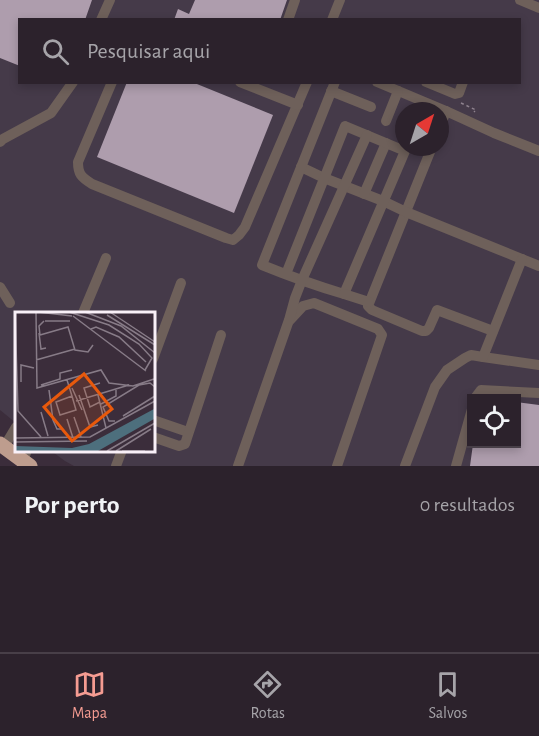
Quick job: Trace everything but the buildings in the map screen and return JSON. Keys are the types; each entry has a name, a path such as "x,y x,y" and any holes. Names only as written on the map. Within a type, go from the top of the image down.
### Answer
{"highway":[{"path":"2,445 27,459"}],"street":[{"path":"102,18 110,0"},
{"path":"289,18 295,0"},
{"path":"333,18 340,0"},
{"path":"520,0 539,8"},
{"path":"0,142 3,138 51,113 72,84"},
{"path":"111,84 78,162 78,171 83,179 112,193 233,240 245,227 306,84"},
{"path":"245,84 298,105"},
{"path":"381,84 424,102"},
{"path":"431,84 455,94 459,93 462,85"},
{"path":"369,302 262,265 333,87 371,106"},
{"path":"386,121 398,91"},
{"path":"449,112 539,151"},
{"path":"286,274 345,126 405,152 344,294"},
{"path":"238,466 302,280 367,135"},
{"path":"364,194 386,143"},
{"path":"428,156 368,306 372,310 422,331 429,328 437,310 493,331"},
{"path":"301,167 539,266"},
{"path":"84,312 106,258"},
{"path":"483,357 522,259"},
{"path":"154,356 181,283"},
{"path":"0,287 10,303"},
{"path":"289,320 303,306 314,303 378,329 382,335 337,466"},
{"path":"154,437 179,446 185,444 221,335"},
{"path":"405,466 435,387 447,370 471,355 539,364"},
{"path":"478,394 481,390 539,393"},
{"path":"154,420 188,432"},
{"path":"456,466 467,424"},
{"path":"2,445 15,428"},
{"path":"116,466 122,451"}],"path":[{"path":"462,85 466,91 461,103 476,110 469,121"}],"shaded area":[{"path":"0,0 539,0 539,466 74,466 51,451 154,451 154,312 15,312 15,422 0,410"}]}
